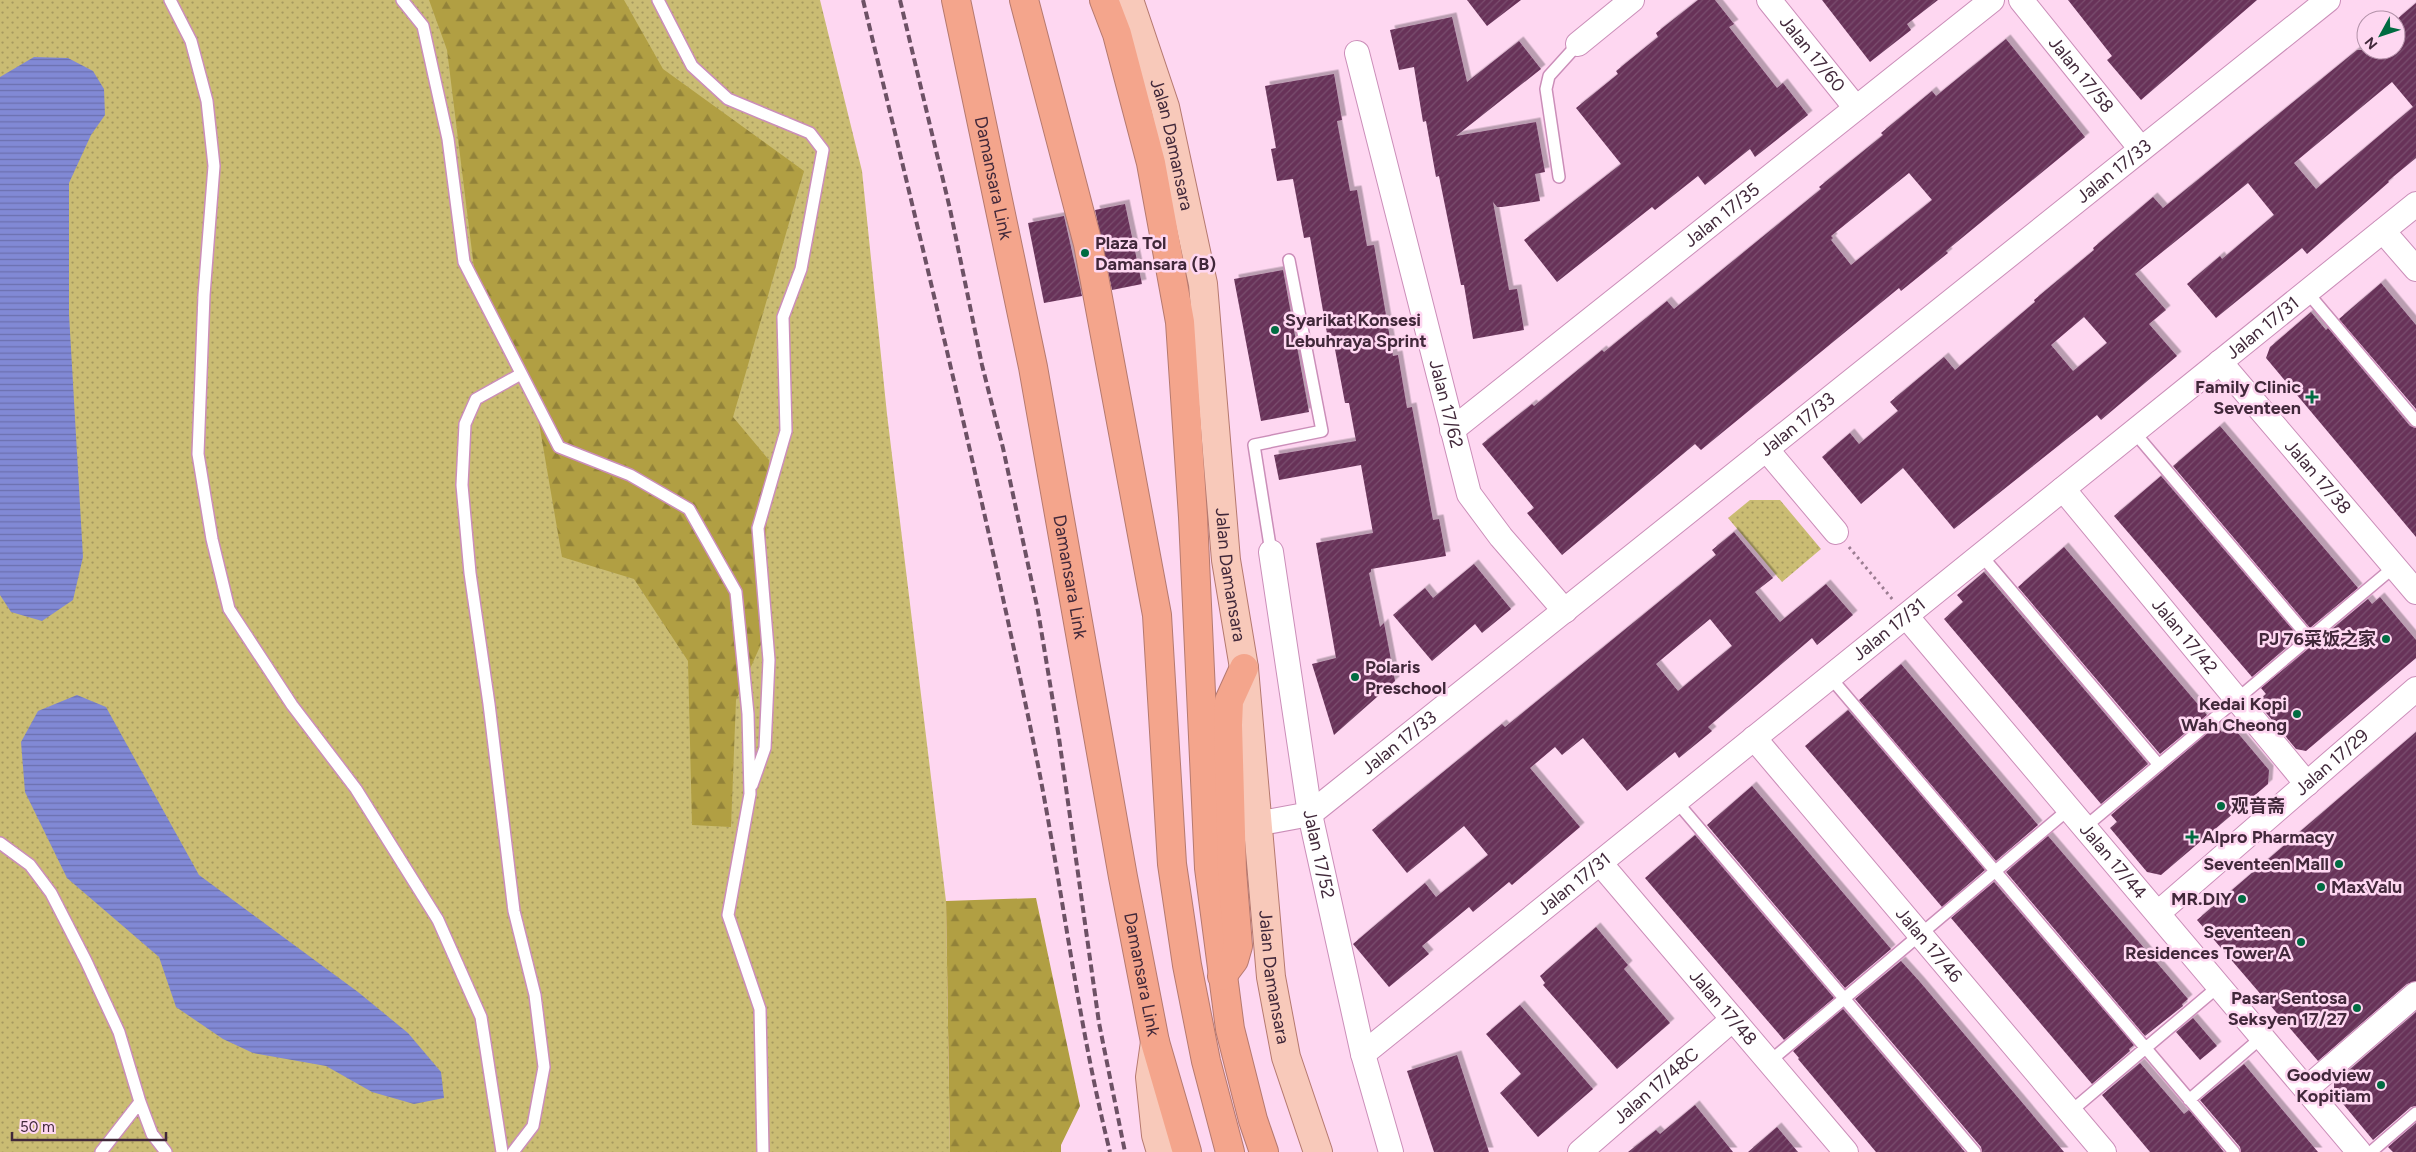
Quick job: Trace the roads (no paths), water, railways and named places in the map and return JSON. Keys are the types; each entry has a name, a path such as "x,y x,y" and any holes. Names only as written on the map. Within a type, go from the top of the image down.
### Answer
{"highway":[{"name":"Damansara Link","path":"956,0 1033,367 1122,877 1155,1042 1187,1152"},
{"path":"1024,0 1088,244 1157,615 1172,864 1186,965 1206,1061 1230,1152"},
{"path":"1104,0 1117,34 1151,163 1180,322 1193,517 1208,868 1230,1029 1253,1120 1264,1152"},
{"path":"1222,976 1234,960 1238,946 1232,870 1228,725 1229,701 1244,668"}],"main road":[{"name":"Jalan Damansara","path":"1129,0 1165,107 1203,284 1226,560 1244,668 1256,824 1271,977 1286,1057 1318,1152"},
{"path":"1155,1042 1150,1077 1156,1135 1161,1152"}],"street":[{"path":"1578,44 1632,0"},
{"name":"Jalan 17/60","path":"1769,0 1856,108"},
{"name":"Jalan 17/35","path":"1452,430 1992,0"},
{"name":"Jalan 17/58","path":"2021,0 2141,150"},
{"name":"Jalan 17/33","path":"1256,824 1310,814 2328,0"},
{"name":"Jalan 17/62","path":"1357,53 1469,494 1501,537 1565,611"},
{"name":"Jalan 17/31","path":"1363,1054 2416,204"},
{"path":"2383,231 2416,270"},
{"name":"Jalan 17/38","path":"2220,362 2416,592"},
{"path":"1766,449 1836,532"},
{"name":"Jalan 17/42","path":"2063,489 2307,784"},
{"name":"Jalan 17/52","path":"1271,552 1310,814 1363,1054 1391,1152"},
{"name":"Jalan 17/44","path":"1906,616 2359,1152"},
{"name":"Jalan 17/29","path":"2158,913 2416,689"},
{"name":"Jalan 17/46","path":"1754,738 2104,1152"},
{"name":"Jalan 17/48","path":"1600,863 1846,1152"},
{"path":"2306,1089 2416,994"},
{"name":"Jalan 17/48C","path":"1580,1152 1733,1019"}],"lane":[{"path":"170,0 190,41 208,101 214,166 204,296 198,454 212,538 229,609 292,706 356,788 438,920 481,1017 502,1152"},
{"path":"402,0 423,26 448,139 464,262 559,447 630,475 689,509 736,592 748,714 750,794"},
{"path":"658,0 692,66 728,99 810,133 823,150 801,269 783,317 786,431 758,528 769,660 765,748 750,794 728,915 760,1009 763,1152"},
{"path":"1559,177 1546,89 1549,76 1578,44"},
{"path":"1271,552 1254,445 1322,431 1289,260"},
{"path":"2307,292 2416,421"},
{"path":"512,1152 533,1126 544,1067 535,995 512,902 489,704 470,573 462,485 465,424 476,400 521,374"},
{"path":"2134,432 2309,638"},
{"path":"1981,555 2159,765"},
{"path":"2085,827 2394,566"},
{"path":"1830,677 2234,1152"},
{"path":"1676,801 1975,1152"},
{"path":"1769,1062 2069,809"},
{"path":"0,843 30,866 51,893 86,961 119,1032 140,1102 152,1134 166,1152"},
{"path":"2070,1112 2219,986"},
{"path":"2189,1100 2262,1037"},
{"path":"101,1152 140,1102"},
{"path":"2371,1152 2416,1113"}],"water":[{"path":"34,57 68,58 93,71 104,89 105,115 91,135 69,183 69,314 83,557 73,600 42,621 11,612 0,595 0,77"},
{"path":"77,695 106,707 199,875 358,992 408,1033 441,1072 444,1098 414,1104 372,1092 326,1066 253,1053 223,1039 176,1007 159,957 67,878 25,792 21,742 38,711"}],"railway":[{"path":"863,0 995,562 1045,800 1088,1052 1110,1152"},
{"path":"900,0 950,209 982,365 1003,448 1038,611 1059,738 1099,1023 1125,1152"}],"place":[{"name":"Plaza Tol Damansara (B)","path":"1085,253"},
{"name":"Syarikat Konsesi Lebuhraya Sprint","path":"1275,330"},
{"name":"Family Clinic Seventeen","path":"2312,397"},
{"name":"PJ 76菜饭之家","path":"2386,639"},
{"name":"Polaris Preschool","path":"1355,677"},
{"name":"Kedai Kopi Wah Cheong","path":"2297,714"},
{"name":"观音斋","path":"2221,806"},
{"name":"Alpro Pharmacy","path":"2192,837"},
{"name":"Seventeen Mall","path":"2339,864"},
{"name":"MaxValu","path":"2321,887"},
{"name":"MR.DIY","path":"2242,899"},
{"name":"Seventeen Residences Tower A","path":"2301,942"},
{"name":"Pasar Sentosa Seksyen 17/27","path":"2357,1008"},
{"name":"Goodview Kopitiam","path":"2381,1085"}]}
